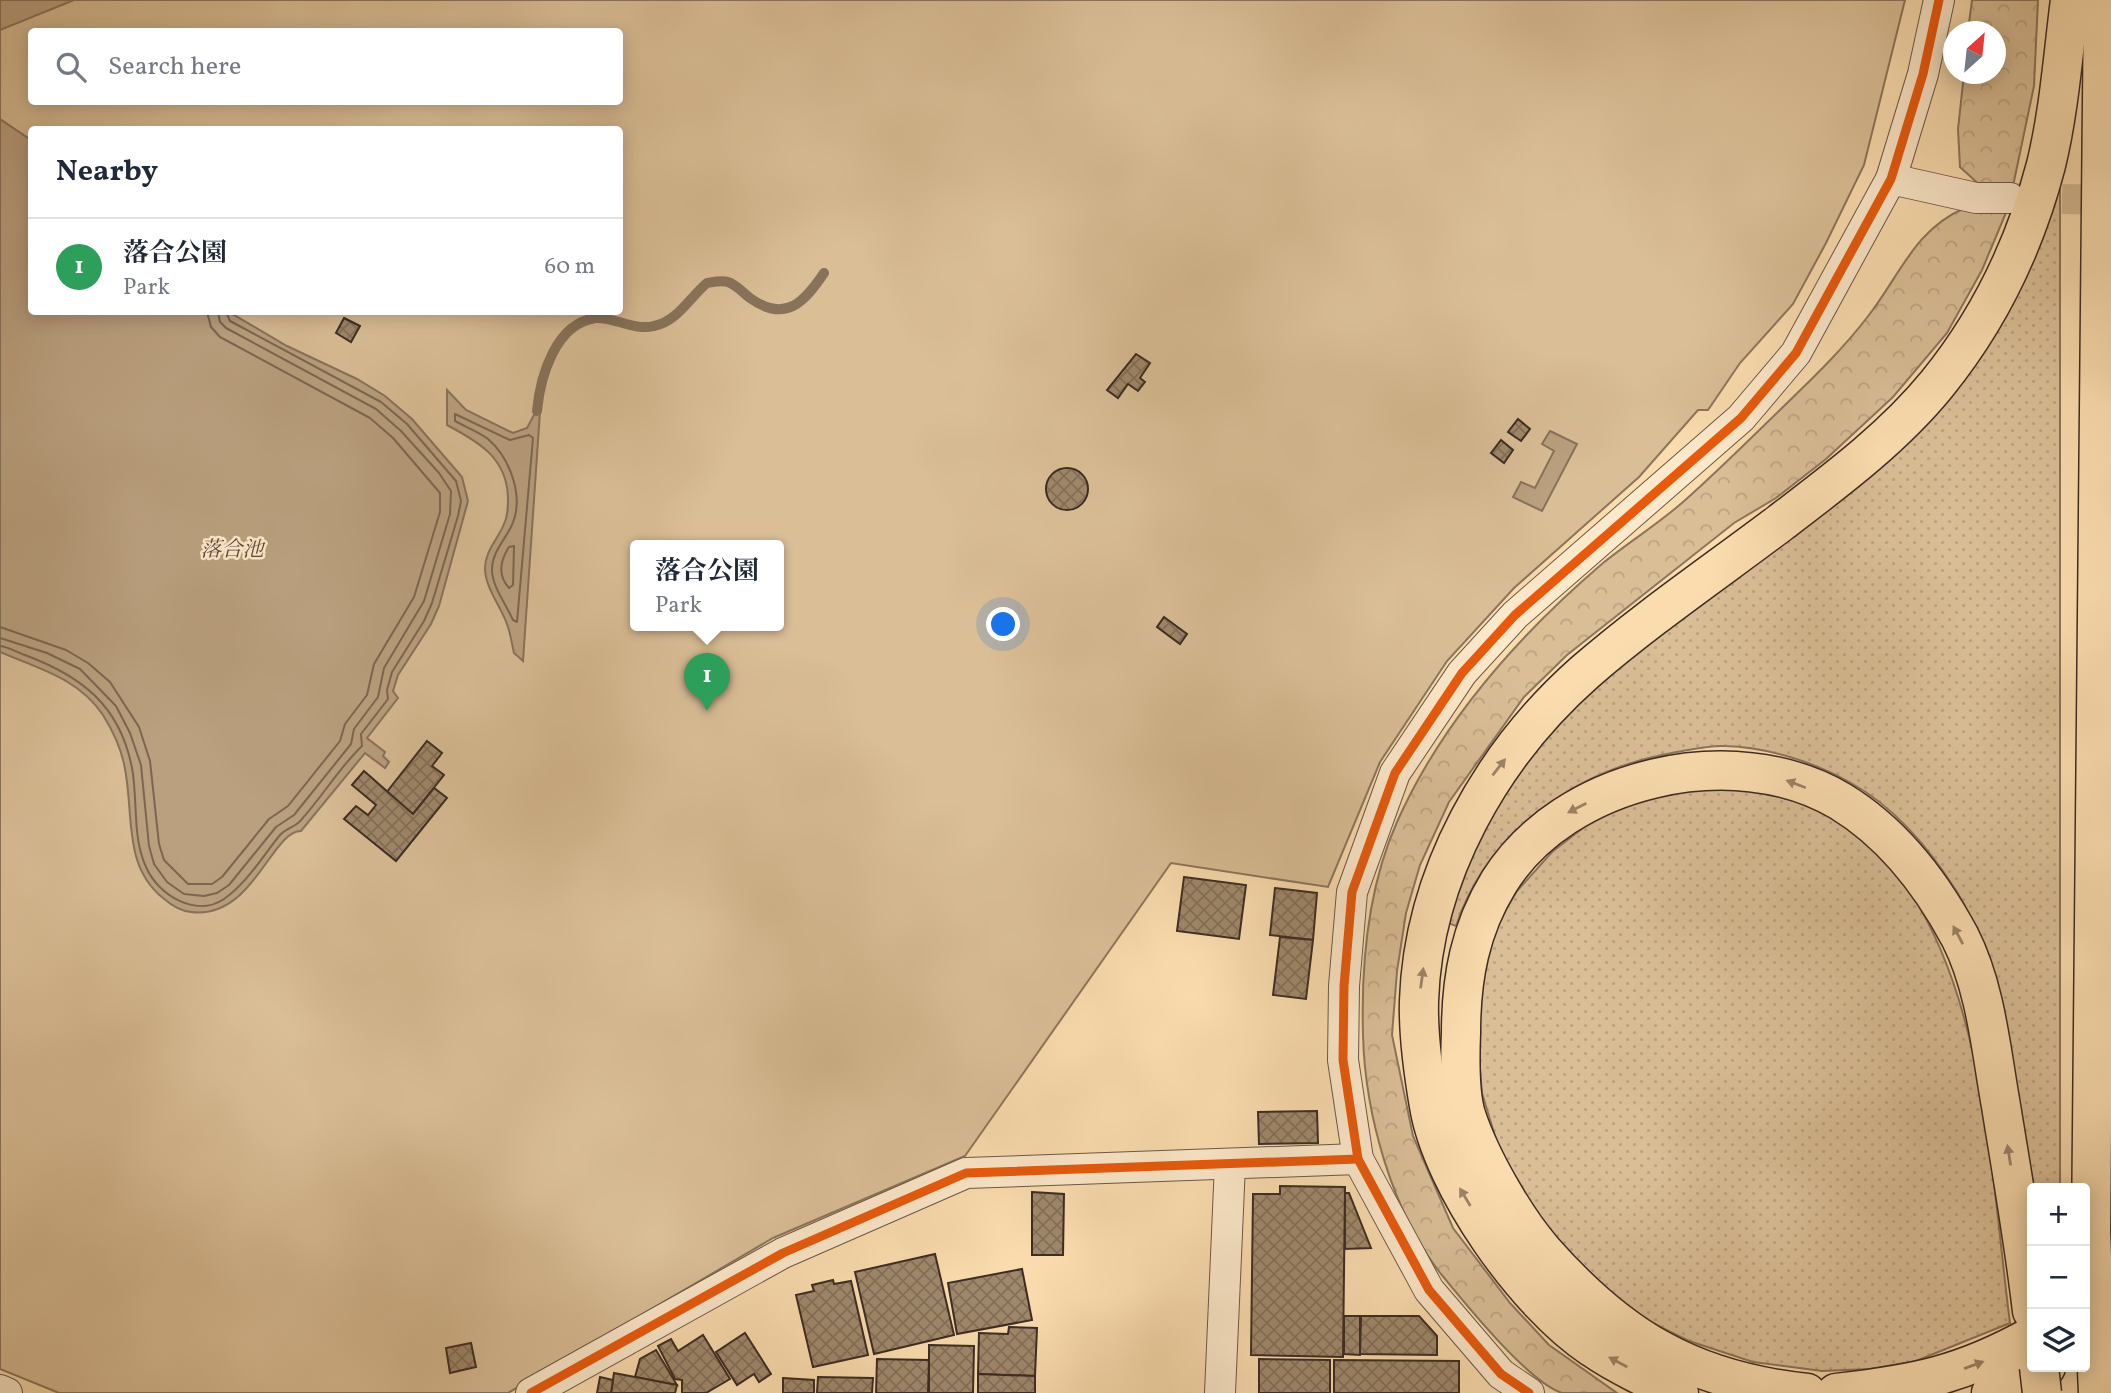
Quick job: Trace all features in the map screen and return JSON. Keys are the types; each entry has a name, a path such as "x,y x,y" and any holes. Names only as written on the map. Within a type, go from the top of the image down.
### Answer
{"highway":[{"path":"1679,1393 1592,1348 1542,1304 1504,1256 1461,1193 1433,1128 1423,1068 1419,1000 1429,926 1458,842 1486,786 1536,720 1585,672 1859,461 1936,386 1973,336 2001,287 2027,226 2046,163 2070,0"},
{"path":"2098,1393 2091,1233 2103,0"},
{"path":"1807,1393 1769,1389 1721,1378 1667,1353 1611,1320 1565,1276 1523,1228 1466,1114 1460,1055 1461,992 1472,935 1500,880 1539,836 1567,814 1616,789 1667,776 1726,770 1782,778 1838,800 1892,842 1931,887 1962,941 1985,1011 2032,1309"},
{"path":"2090,1304 2111,1293"},
{"path":"2090,1344 2111,1334"},
{"path":"1836,1393 1942,1377 1989,1360 2027,1339"},
{"path":"1990,1393 2035,1372"},
{"path":"2040,1372 2042,1393"}],"street":[{"path":"1529,1393 1501,1374 1429,1290 1358,1159 1343,1060 1344,986 1352,892 1395,773 1462,673 1516,615 1741,418 1796,354 1891,179 1923,74 1939,0"},
{"path":"1891,179 1976,198 2010,198"},
{"path":"531,1393 782,1253 966,1173 1358,1159"},
{"path":"1220,1393 1230,1164"},
{"path":"0,1390 7,1393"}],"green space":[{"path":"0,0 1905,0 1864,165 1793,304 1740,363 1708,410 1698,410 1639,477 1514,588 1447,661 1380,762 1328,887 1171,863 965,1156 773,1238 508,1393 59,1393 0,1369"},
{"path":"1972,0 2038,0 2034,86 2013,186 1983,188 1960,167 1958,129 1963,84 2006,84 2006,21 1969,21"},
{"path":"2060,181 2060,1183 2031,1183 1989,978 1973,925 1957,892 1935,860 1897,817 1867,793 1822,768 1757,749 1719,746 1637,761 1603,774 1570,790 1540,810 1513,834 1490,861 1471,892 1456,926 1443,921 1478,840 1506,793 1558,723 2015,297 2040,245"},
{"path":"1965,208 2008,208 1982,270 1947,333 1893,397 1826,459 1776,498 1734,523 1567,655 1524,697 1449,802 1420,865 1406,913 1397,971 1392,1035 1413,1136 1453,1228 1510,1303 1549,1345 1617,1393 1562,1393 1548,1386 1515,1358 1441,1274 1408,1222 1384,1161 1369,1097 1365,1065 1363,981 1368,927 1387,847 1415,785 1436,749 1460,714 1513,650 1572,590 1683,502 1795,395 1859,327 1921,241 1933,228"},
{"path":"1710,784 1784,798 1831,816 1873,844 1894,866 1911,893 1936,940 1956,991 1971,1045 1991,1157 2010,1323 1916,1361 1870,1369 1822,1371 1753,1362 1689,1341 1634,1314 1550,1235 1524,1196 1498,1146 1482,1093 1477,1034 1477,979 1495,928 1517,891 1552,852 1601,814 1648,795"}],"water":[{"path":"0,0 74,0 0,30"},
{"name":"落合池","path":"0,119 28,138 28,315 234,315 287,346 357,379 385,396 412,419 462,477 468,501 439,606 431,624 398,675 393,691 398,698 367,738 385,752 383,756 389,762 385,768 365,753 301,831 290,835 280,845 245,890 230,903 212,911 191,912 176,907 150,885 141,871 132,839 128,786 122,755 103,715 93,702 57,676 0,652"},
{"path":"447,390 466,410 513,433 527,428 535,413 536,401 541,397 523,661 514,653 508,627 491,591 485,568 489,551 508,511 503,472 480,445 447,425"},
{"path":"1550,431 1577,444 1542,511 1513,497 1521,482 1535,488 1554,451 1542,444"}],"building":[{"path":"344,318 360,326 351,342 336,333"},
{"path":"1136,354 1150,363 1140,378 1145,382 1138,391 1128,384 1118,398 1107,390"},
{"path":"1518,419 1530,429 1521,441 1508,432"},
{"path":"1501,440 1513,450 1504,463 1491,453"},
{"path":"1067,468 1082,474 1088,489 1082,504 1067,510 1052,504 1046,489 1052,474"},
{"path":"1164,617 1187,634 1180,644 1157,627"},
{"path":"427,741 442,753 432,766 444,775 413,814 386,793"},
{"path":"364,771 413,814 434,788 447,798 396,861 344,819 356,806 368,815 376,805 352,785"},
{"path":"1184,877 1246,885 1239,939 1177,931"},
{"path":"1275,888 1317,893 1313,940 1270,935"},
{"path":"1280,937 1313,940 1306,999 1273,995"},
{"path":"1317,1111 1318,1143 1259,1144 1258,1112"},
{"path":"1280,1186 1345,1187 1343,1357 1251,1355 1253,1194 1280,1194"},
{"path":"1032,1192 1064,1194 1063,1255 1032,1255"},
{"path":"1345,1193 1349,1193 1371,1248 1345,1249"},
{"path":"935,1254 954,1335 874,1354 855,1272"},
{"path":"1022,1269 1032,1320 957,1334 948,1283"},
{"path":"833,1280 834,1284 851,1281 868,1355 813,1367 796,1295 814,1291 812,1285"},
{"path":"1344,1316 1360,1316 1360,1355 1344,1354"},
{"path":"1361,1316 1419,1316 1437,1336 1437,1355 1360,1354"},
{"path":"1009,1327 1037,1328 1035,1376 978,1374 979,1333 1008,1334"},
{"path":"745,1333 771,1374 759,1382 754,1374 737,1385 716,1352"},
{"path":"703,1335 730,1379 706,1393 682,1393 682,1380 675,1379 658,1346 671,1339 678,1351"},
{"path":"471,1343 476,1367 450,1373 446,1348"},
{"path":"929,1345 974,1346 973,1393 929,1393"},
{"path":"656,1350 677,1385 635,1377 640,1359"},
{"path":"877,1359 929,1360 928,1393 876,1393"},
{"path":"1259,1359 1330,1360 1330,1393 1259,1393"},
{"path":"1334,1360 1459,1361 1459,1393 1334,1393"},
{"path":"614,1373 677,1385 675,1393 611,1393"},
{"path":"978,1374 1035,1376 1035,1393 978,1393"},
{"path":"600,1377 613,1380 611,1393 597,1393"},
{"path":"818,1377 873,1378 872,1393 817,1393"},
{"path":"783,1378 814,1380 814,1393 783,1393"}],"waterway":[{"path":"537,411 542,383 552,354 570,330 582,322 603,318 639,327 662,324 670,320 707,283 720,281 734,285 763,306 784,309 802,300 824,273"}],"tunnel":[{"path":"2017,198 2111,200"}],"cycle path":[{"path":"1529,1393 1501,1374 1429,1290 1358,1159 1343,1060 1344,986 1352,892 1395,773 1462,673 1515,615 1741,418 1796,353 1891,179 1923,74 1939,0"},
{"path":"531,1393 783,1253 966,1173 1358,1159"}],"place":[{"name":"落合公園","path":"707,711"}]}
